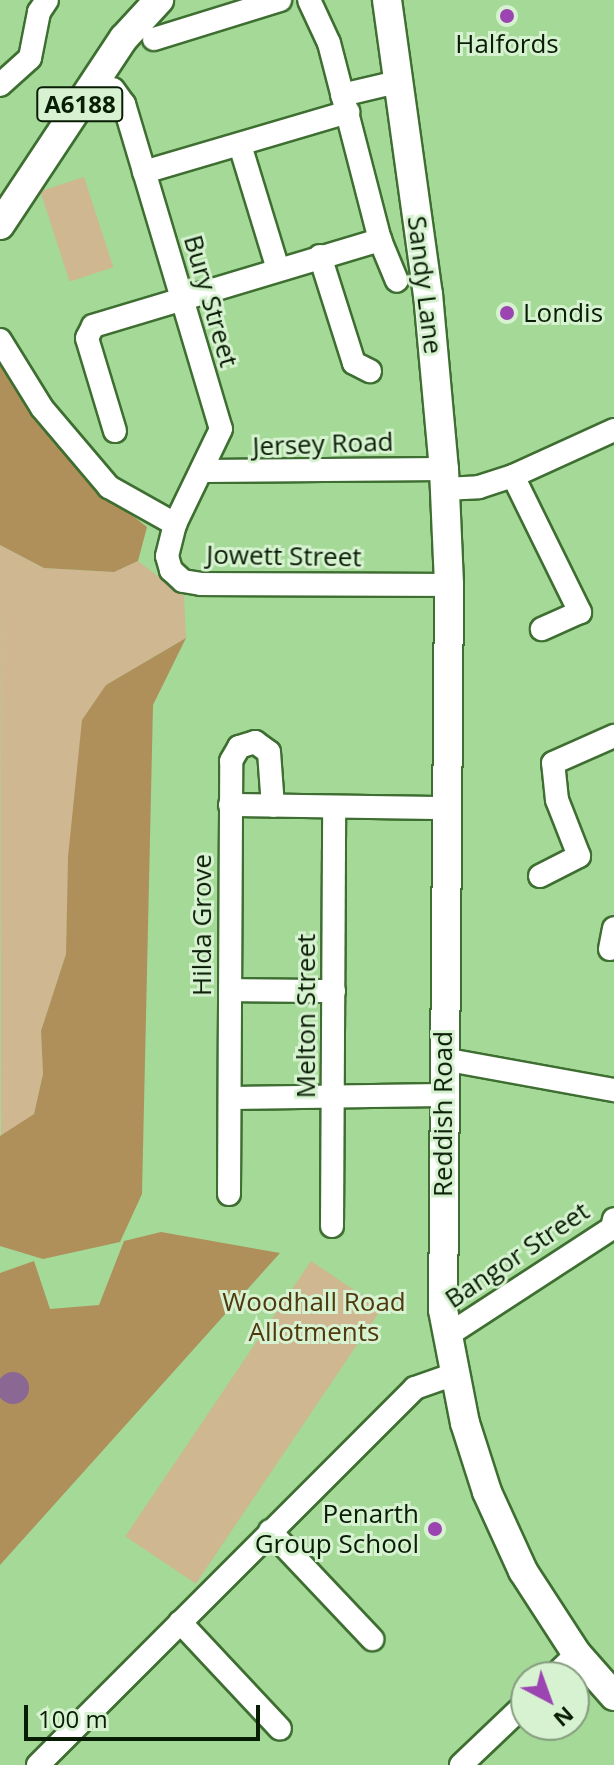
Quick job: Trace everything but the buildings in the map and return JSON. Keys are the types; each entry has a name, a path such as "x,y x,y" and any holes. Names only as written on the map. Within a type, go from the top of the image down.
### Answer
{"main road":[{"name":"A6188","path":"4,219 124,38 159,0"},
{"name":"Sandy Lane","path":"387,0 428,294 444,479"},
{"name":"Reddish Road","path":"444,479 449,585 443,808 443,1310 455,1374 487,1492 523,1571 577,1654 614,1696"}],"street":[{"path":"0,85 30,58 39,12 47,0"},
{"path":"154,39 280,0"},
{"name":"Sandy Lane","path":"312,3 345,104 380,240 397,281"},
{"path":"144,172 240,145 397,82"},
{"name":"Bury Street","path":"113,89 124,104 221,429 204,471 175,524"},
{"path":"240,145 278,269"},
{"path":"115,431 87,338 93,326 380,240"},
{"path":"320,256 354,363 370,371"},
{"path":"0,340 42,408 109,487 175,524"},
{"name":"Jersey Road","path":"204,471 444,479 479,487 513,476 614,430"},
{"path":"513,476 580,612 542,629"},
{"name":"Jowett Street","path":"175,524 167,556 171,570 183,581 449,585"},
{"path":"540,876 579,856 557,800 553,763 614,736"},
{"name":"Hilda Grove","path":"229,1194 230,805 231,761 239,747 255,742 269,752 273,806"},
{"path":"230,805 443,808"},
{"name":"Melton Street","path":"332,1226 334,807"},
{"path":"231,990 334,991"},
{"path":"443,1059 614,1090"},
{"path":"231,1098 443,1095"},
{"name":"Bangor Street","path":"448,1335 613,1226"},
{"path":"38,1765 415,1388 455,1374"},
{"path":"270,1531 372,1639"},
{"path":"180,1622 280,1729"},
{"path":"570,1661 577,1654"},
{"path":"461,1765 510,1718"}],"green space":[{"path":"84,177 113,267 70,282 40,191"},
{"path":"0,545 44,568 114,572 138,561 184,596 186,638 106,685 68,857 66,954 41,1031 43,1074 34,1114 1,1137"},
{"name":"Woodhall Road Allotments","path":"311,1261 381,1309 196,1584 125,1536"}],"shaded area":[{"path":"0,364 83,477 147,527 138,561 114,572 44,568 0,545"},
{"path":"186,638 153,705 142,1194 120,1242 43,1259 0,1246 0,1136 34,1114 43,1074 41,1031 66,954 68,857 82,720 106,685"},
{"path":"161,1232 280,1253 0,1565 0,1273 34,1261 50,1309 99,1305 124,1241"},
{"path":"13,1372 24,1377 29,1388 24,1399 13,1404 2,1399 -3,1388 2,1377"}],"place":[{"name":"Halfords","path":"507,16"},
{"name":"Londis","path":"507,313"},
{"name":"Penarth Group School","path":"435,1529"}]}
